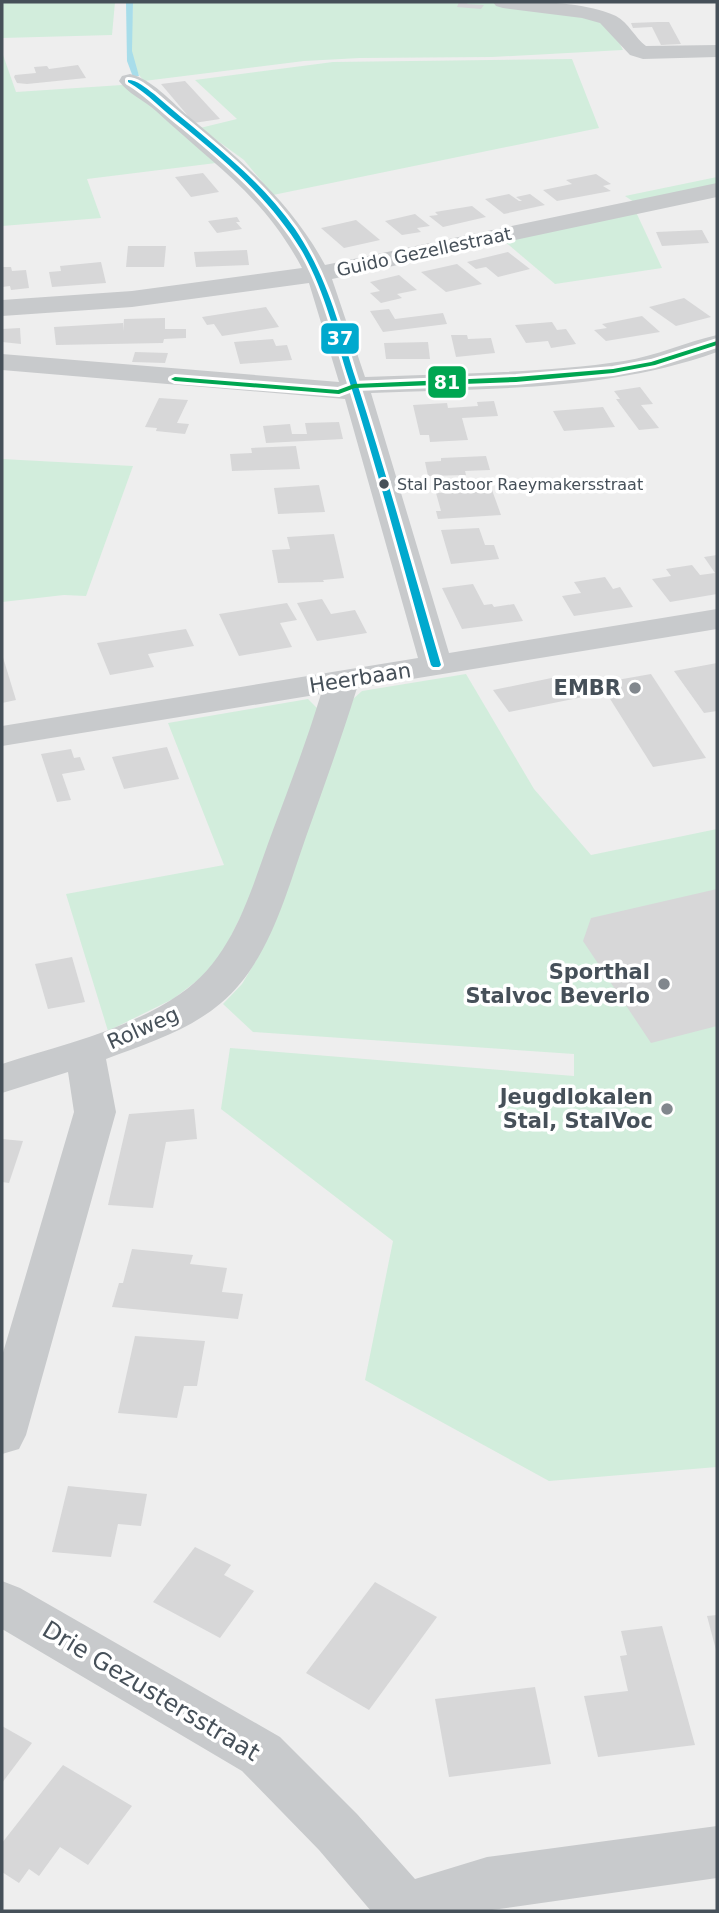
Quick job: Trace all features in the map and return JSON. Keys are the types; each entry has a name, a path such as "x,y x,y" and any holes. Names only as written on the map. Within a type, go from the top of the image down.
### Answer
{"street":[{"path":"503,2 583,12 610,20 637,51 643,53 717,51"},
{"path":"130,81 139,85 184,124 211,142 246,176 289,228 318,274 354,386 436,665"},
{"name":"Guido Gezellestraat","path":"2,308 132,299 318,274 715,192"},
{"path":"2,362 339,392 354,386 525,379 615,371 658,362 717,342"},
{"name":"Heerbaan","path":"2,736 717,619"},
{"name":"Rolweg","path":"2,1435 95,1112 85,1052 184,1010 208,993 227,974 255,926 327,731 342,681"},
{"path":"2,1079 85,1052"},
{"name":"Drie Gezustersstraat","path":"2,1603 261,1755 338,1832 406,1910"},
{"path":"406,1910 487,1884 717,1852"}],"green space":[{"path":"2,2 115,2 112,35 2,38"},
{"path":"133,2 488,2 596,20 614,32 623,50 492,57 304,61 144,81 134,64 132,54"},
{"path":"2,52 16,92 122,85 134,88 216,163 87,179 101,218 2,226"},
{"path":"572,59 599,128 273,195 244,160 200,128 237,119 195,80 333,62"},
{"path":"717,177 717,184 634,202 625,196"},
{"path":"636,212 662,268 555,284 504,241"},
{"path":"2,459 133,466 86,596 64,595 2,602"},
{"path":"466,674 534,789 591,855 717,829 717,1467 549,1481 365,1380 393,1241 221,1109 230,1048 574,1076 574,1054 253,1032 223,1004 242,984 258,957 353,699 362,691"},
{"path":"308,699 318,709 251,896 223,952 202,977 173,999 108,1031 66,894 224,865 168,723"}],"water":[{"path":"126,2 133,2 132,51 139,76 133,77 127,61"}],"building":[{"path":"459,2 484,5 481,9 457,7"},
{"path":"669,22 681,44 661,45 652,27 633,28 631,23"},
{"path":"78,65 86,78 27,84 17,83 14,77 36,73 34,67 47,66 49,69"},
{"path":"185,81 220,119 194,123 161,84"},
{"path":"203,173 219,192 191,197 175,177"},
{"path":"596,174 611,184 603,186 611,191 557,201 543,190 572,184 566,180"},
{"path":"509,194 522,201 516,197 530,194 545,205 504,214 485,199"},
{"path":"472,206 486,217 443,227 429,216 438,215 435,212"},
{"path":"415,214 430,226 417,228 421,232 402,235 385,221"},
{"path":"237,217 240,222 236,222 242,229 217,233 208,221"},
{"path":"356,220 380,240 344,248 321,228"},
{"path":"702,230 709,243 662,246 656,232"},
{"path":"128,246 166,246 164,267 126,267"},
{"path":"247,250 249,265 196,267 194,252"},
{"path":"508,252 530,269 498,277 486,267 476,269 467,262"},
{"path":"101,262 106,283 52,287 49,272 61,271 60,266"},
{"path":"457,264 482,284 446,292 421,272"},
{"path":"2,267 11,267 12,271 26,270 29,288 11,290 10,286 2,287"},
{"path":"399,275 417,290 397,294 402,298 381,303 370,293 380,291 370,282"},
{"path":"684,298 711,317 676,326 649,307"},
{"path":"266,307 279,327 222,336 214,324 207,325 202,317"},
{"path":"389,309 395,319 443,313 447,324 383,332 370,311"},
{"path":"642,316 660,332 606,341 594,330 607,328 602,324"},
{"path":"165,318 165,329 186,329 186,338 164,339 163,343 56,345 54,327 123,323 123,331 124,319"},
{"path":"552,322 557,330 566,329 576,344 551,348 548,341 526,343 515,325"},
{"path":"20,328 21,344 2,342 2,329"},
{"path":"451,335 467,335 468,339 491,338 495,353 456,357"},
{"path":"273,339 276,346 287,345 292,360 240,364 234,342"},
{"path":"428,342 430,359 386,359 384,343"},
{"path":"135,352 168,353 165,363 132,362"},
{"path":"640,387 653,404 641,405 659,428 639,430 616,399 620,399 614,391"},
{"path":"159,398 188,400 177,423 189,424 185,434 145,427"},
{"path":"494,401 498,416 462,418 468,440 430,442 429,435 420,435 413,405 447,403 448,408 478,406 477,402"},
{"path":"603,407 615,427 564,431 553,411"},
{"path":"339,422 343,439 266,443 263,426 290,424 292,434 307,434 305,423"},
{"path":"296,446 300,469 232,471 230,454 252,453 251,448"},
{"path":"486,456 490,470 465,471 466,475 428,476 425,462 441,461 441,458"},
{"path":"319,485 325,512 278,514 274,488"},
{"path":"492,490 501,515 438,519 436,511 441,511 436,493"},
{"path":"479,528 485,545 494,545 499,559 451,564 441,530"},
{"path":"334,534 344,578 323,580 324,582 278,583 272,550 290,549 287,537"},
{"path":"717,555 717,594 670,602 652,579 671,576 666,569 692,565 700,575 715,573 704,557"},
{"path":"605,577 613,589 620,587 633,607 574,616 562,596 581,593 574,582"},
{"path":"473,584 484,605 492,604 494,607 514,604 523,621 462,629 442,588"},
{"path":"322,599 331,614 355,610 367,633 317,641 297,603"},
{"path":"287,603 297,620 280,623 292,647 239,656 219,614"},
{"path":"186,629 194,646 148,654 154,667 110,675 97,643"},
{"path":"2,654 16,700 2,703"},
{"path":"717,663 717,711 704,713 674,671"},
{"path":"651,674 706,758 653,767 600,683"},
{"path":"566,675 583,697 509,712 493,690"},
{"path":"167,747 179,779 124,789 112,757"},
{"path":"71,749 74,758 80,757 85,770 62,774 71,800 57,802 41,754"},
{"name":"Sporthal Stalvoc Beverlo","path":"717,889 717,1026 651,1043 583,941 591,918"},
{"path":"72,957 85,1002 48,1009 35,964"},
{"path":"194,1109 197,1139 166,1142 153,1208 108,1205 129,1114"},
{"path":"2,1139 23,1141 9,1183 2,1182"},
{"path":"132,1249 193,1255 190,1264 227,1268 222,1292 243,1294 238,1319 112,1307 119,1283 123,1283"},
{"path":"135,1336 205,1341 197,1386 184,1386 177,1418 118,1413"},
{"path":"68,1486 147,1494 141,1526 118,1524 111,1557 52,1552"},
{"path":"195,1547 231,1565 224,1575 254,1591 220,1638 153,1602"},
{"path":"375,1582 437,1617 369,1710 306,1673"},
{"path":"717,1615 717,1650 716,1650 707,1616"},
{"path":"662,1626 695,1745 598,1757 584,1696 628,1691 620,1656 627,1655 621,1631"},
{"path":"535,1687 551,1764 449,1777 435,1699"},
{"path":"2,1726 32,1743 2,1783"},
{"path":"63,1765 132,1806 88,1865 60,1847 39,1876 29,1869 19,1883 2,1872 2,1843"}],"transit line":[{"name":"37","path":"130,81 152,95 242,172 291,230 317,273 331,308 372,443 436,665"},
{"name":"81","path":"175,379 339,392 354,386 516,379 613,371 653,364 717,343"}],"place":[{"name":"Stal Pastoor Raeymakersstraat","path":"384,484"},
{"name":"EMBR","path":"635,688"},
{"name":"Sporthal Stalvoc Beverlo","path":"664,984"},
{"name":"Jeugdlokalen Stal, StalVoc","path":"667,1109"}]}
